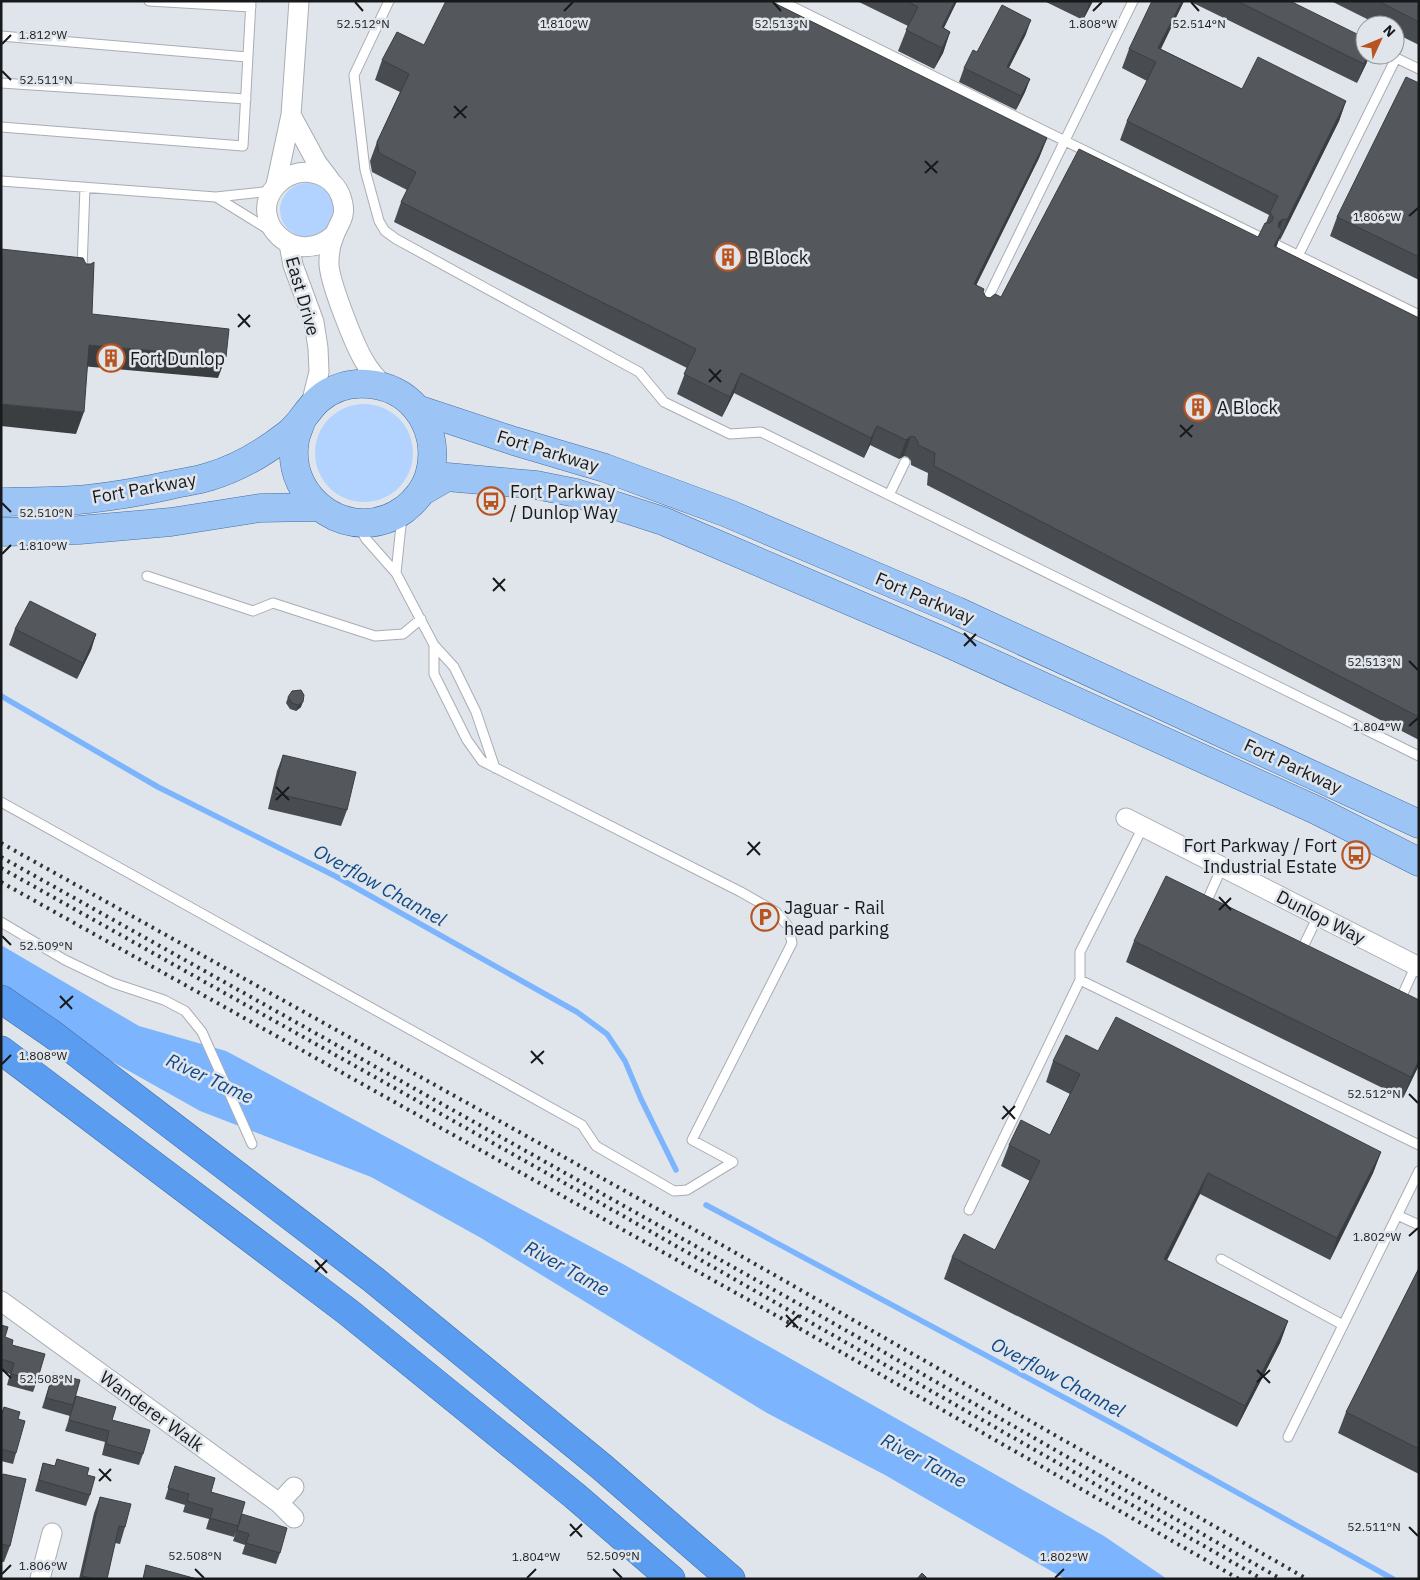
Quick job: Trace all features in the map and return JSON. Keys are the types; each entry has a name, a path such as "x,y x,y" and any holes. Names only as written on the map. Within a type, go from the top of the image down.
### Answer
{"highway":[{"path":"1,999 52,1034 374,1280 602,1467 731,1579"},
{"path":"1,1050 348,1312 575,1496 670,1579"}],"main road":[{"name":"Fort Parkway","path":"1,502 88,499 149,490 208,477 245,462 288,434 306,415 329,392 346,386 363,384 387,388 398,393 417,409 425,421 433,450 428,479 421,492 402,511 380,521 356,523 342,520 318,507 306,493 298,476 294,458 295,440 306,415"},
{"name":"Fort Parkway","path":"417,409 605,468 726,513 957,611 1419,824"},
{"name":"Fort Parkway","path":"421,492 447,477 536,485 576,493 663,520 943,641 1316,810 1419,862"},
{"name":"Fort Parkway","path":"1,532 80,530 171,522 260,508 318,507"}],"street":[{"path":"291,115 317,163 339,191 344,209 340,227 334,235 327,242 308,248 282,239 270,224 267,213 268,201 274,188 291,115 299,1"},
{"path":"274,188 289,175 305,171 320,174 334,184"},
{"name":"East Drive","path":"334,235 329,263 336,294 362,358 377,380 387,388"},
{"name":"East Drive","path":"282,239 314,322 318,348 319,372 306,415"},
{"name":"Dunlop Way","path":"1126,818 1417,966"},
{"name":"Wanderer Walk","path":"1,1301 279,1503 294,1518"},
{"path":"279,1503 294,1487"},
{"path":"40,1579 52,1533"}],"lane":[{"path":"1,127 243,146 251,4 149,1"},
{"path":"389,1 354,75 365,170 380,221 385,231 404,244 639,372 664,402 730,434 761,432 1419,756"},
{"path":"781,1 1260,237"},
{"path":"982,311 1133,1"},
{"path":"1,36 247,57"},
{"path":"1405,62 1419,69"},
{"path":"1298,256 1389,65"},
{"path":"1,83 246,99"},
{"path":"1,181 216,196 274,188"},
{"path":"82,280 85,187"},
{"path":"216,196 282,239"},
{"path":"1277,246 1419,315"},
{"path":"889,495 905,462"},
{"path":"396,573 402,511"},
{"path":"356,523 366,539 396,573 434,645 454,667 476,712 495,768"},
{"path":"147,576 253,611 273,603 375,636 404,634 421,619"},
{"path":"1,802 582,1126 596,1146 665,1186 674,1191 687,1190 733,1162 692,1140 792,943 788,926 776,912 741,892 482,761 463,732 434,674 434,645"},
{"path":"969,1210 1080,980 1080,952 1143,827"},
{"path":"1206,903 1222,867"},
{"path":"1301,951 1318,916"},
{"path":"1,922 65,960 113,983 164,1000 185,1011 202,1032 252,1144"},
{"path":"1401,998 1417,966"},
{"path":"1080,980 1419,1145"},
{"path":"1288,1437 1419,1171"},
{"path":"1397,1214 1419,1225"},
{"path":"1220,1259 1343,1325"}],"shaded area":[{"path":"307,183 317,185 326,191 332,200 334,210 332,220 326,229 317,235 307,237 297,235 288,229 282,220 280,210 282,200 288,191 297,185"},
{"path":"364,404 383,407 399,418 410,434 413,453 410,472 399,488 383,499 364,502 345,499 329,488 318,472 315,453 318,434 329,418 345,407"}],"water":[{"name":"River Tame","path":"1,945 139,1026 226,1051 623,1264 1104,1536 1167,1579 1065,1579 885,1475 767,1413 481,1238 371,1177 200,1111 1,999"}],"building":[{"path":"446,1 770,1 1047,138 974,284 984,289 983,292 986,297 990,298 995,294 1001,297 1079,149 1258,237 1265,223 1272,221 1273,217 1270,212 1278,196 1127,121 1156,62 1129,49 1152,1 1182,1 1158,48 1242,89 1258,57 1346,101 1287,220 1283,219 1279,222 1278,226 1282,231 1274,246 1419,318 1419,717 934,466 935,453 918,445 915,437 911,436 906,440 877,426 871,438 741,373 730,397 684,374 696,349 401,202 416,172 379,153 377,142 409,74 382,60 397,32 424,45"},
{"path":"907,1 955,1 942,27 950,32 942,48 906,30 918,7"},
{"path":"1237,1 1290,1 1355,33 1355,60"},
{"path":"1378,1 1419,1 1419,22"},
{"path":"1002,5 1031,20 1007,67 1030,79 1021,96 964,68 973,50 977,52"},
{"path":"1406,77 1419,83 1419,257 1337,217"},
{"name":"Fort Dunlop","path":"1,249 83,258 86,264 94,262 92,314 229,329 226,357 89,345 84,412 1,404"},
{"path":"30,601 96,634 83,663 15,629"},
{"path":"301,690 304,695 303,702 298,705 292,703 288,697 292,691"},
{"path":"283,755 356,772 347,810 274,793"},
{"path":"1166,876 1419,1000 1419,1060 1411,1077 1134,941"},
{"path":"1116,1017 1381,1152 1337,1238 1208,1173 1164,1259 1288,1321 1245,1406 952,1257 964,1234 995,1250 1040,1161 1009,1145 1021,1120 1050,1135 1080,1074 1053,1061 1066,1035 1098,1051"},
{"path":"1419,1268 1419,1449 1346,1412"},
{"path":"1,1325 8,1327 5,1337 13,1340 12,1345 45,1354 37,1381 11,1374 14,1363 1,1359"},
{"path":"53,1373 80,1380 73,1405 46,1398"},
{"path":"76,1396 116,1407 112,1420 150,1430 143,1454 106,1444 109,1431 69,1420"},
{"path":"4,1407 20,1412 18,1419 25,1421 16,1453 1,1449 1,1416"},
{"path":"57,1459 89,1468 87,1475 95,1477 90,1495 39,1480 43,1463 55,1466"},
{"path":"175,1466 215,1478 211,1492 245,1502 238,1526 210,1518 213,1509 187,1501 189,1494 168,1488"},
{"path":"3,1474 26,1479 10,1546 1,1544 1,1479"},
{"path":"100,1497 131,1504 125,1527 119,1526 107,1579 82,1576"},
{"path":"242,1514 287,1528 280,1553 246,1543 249,1534 237,1530"},
{"path":"146,1565 197,1579 143,1579"},
{"path":"922,1573 928,1579 917,1579"}],"waterway":[{"name":"Overflow Channel","path":"1,696 158,787 335,876 577,1012 607,1034 625,1061 641,1099 676,1170"},
{"name":"Overflow Channel","path":"706,1205 1119,1427 1393,1579"}],"railway":[{"path":"1,843 720,1244 1307,1579"},
{"path":"1,857 833,1323 1281,1579"},
{"path":"1,868 618,1213 1262,1579"},
{"path":"1,882 804,1331 1239,1579"}],"place":[{"name":"B Block","path":"728,257"},
{"name":"Fort Dunlop","path":"111,358"},
{"name":"A Block","path":"1198,407"},
{"name":"Fort Parkway / Dunlop Way","path":"491,501"},
{"name":"Fort Parkway / Fort Industrial Estate","path":"1356,855"},
{"name":"Jaguar - Rail head parking","path":"765,917"}]}
